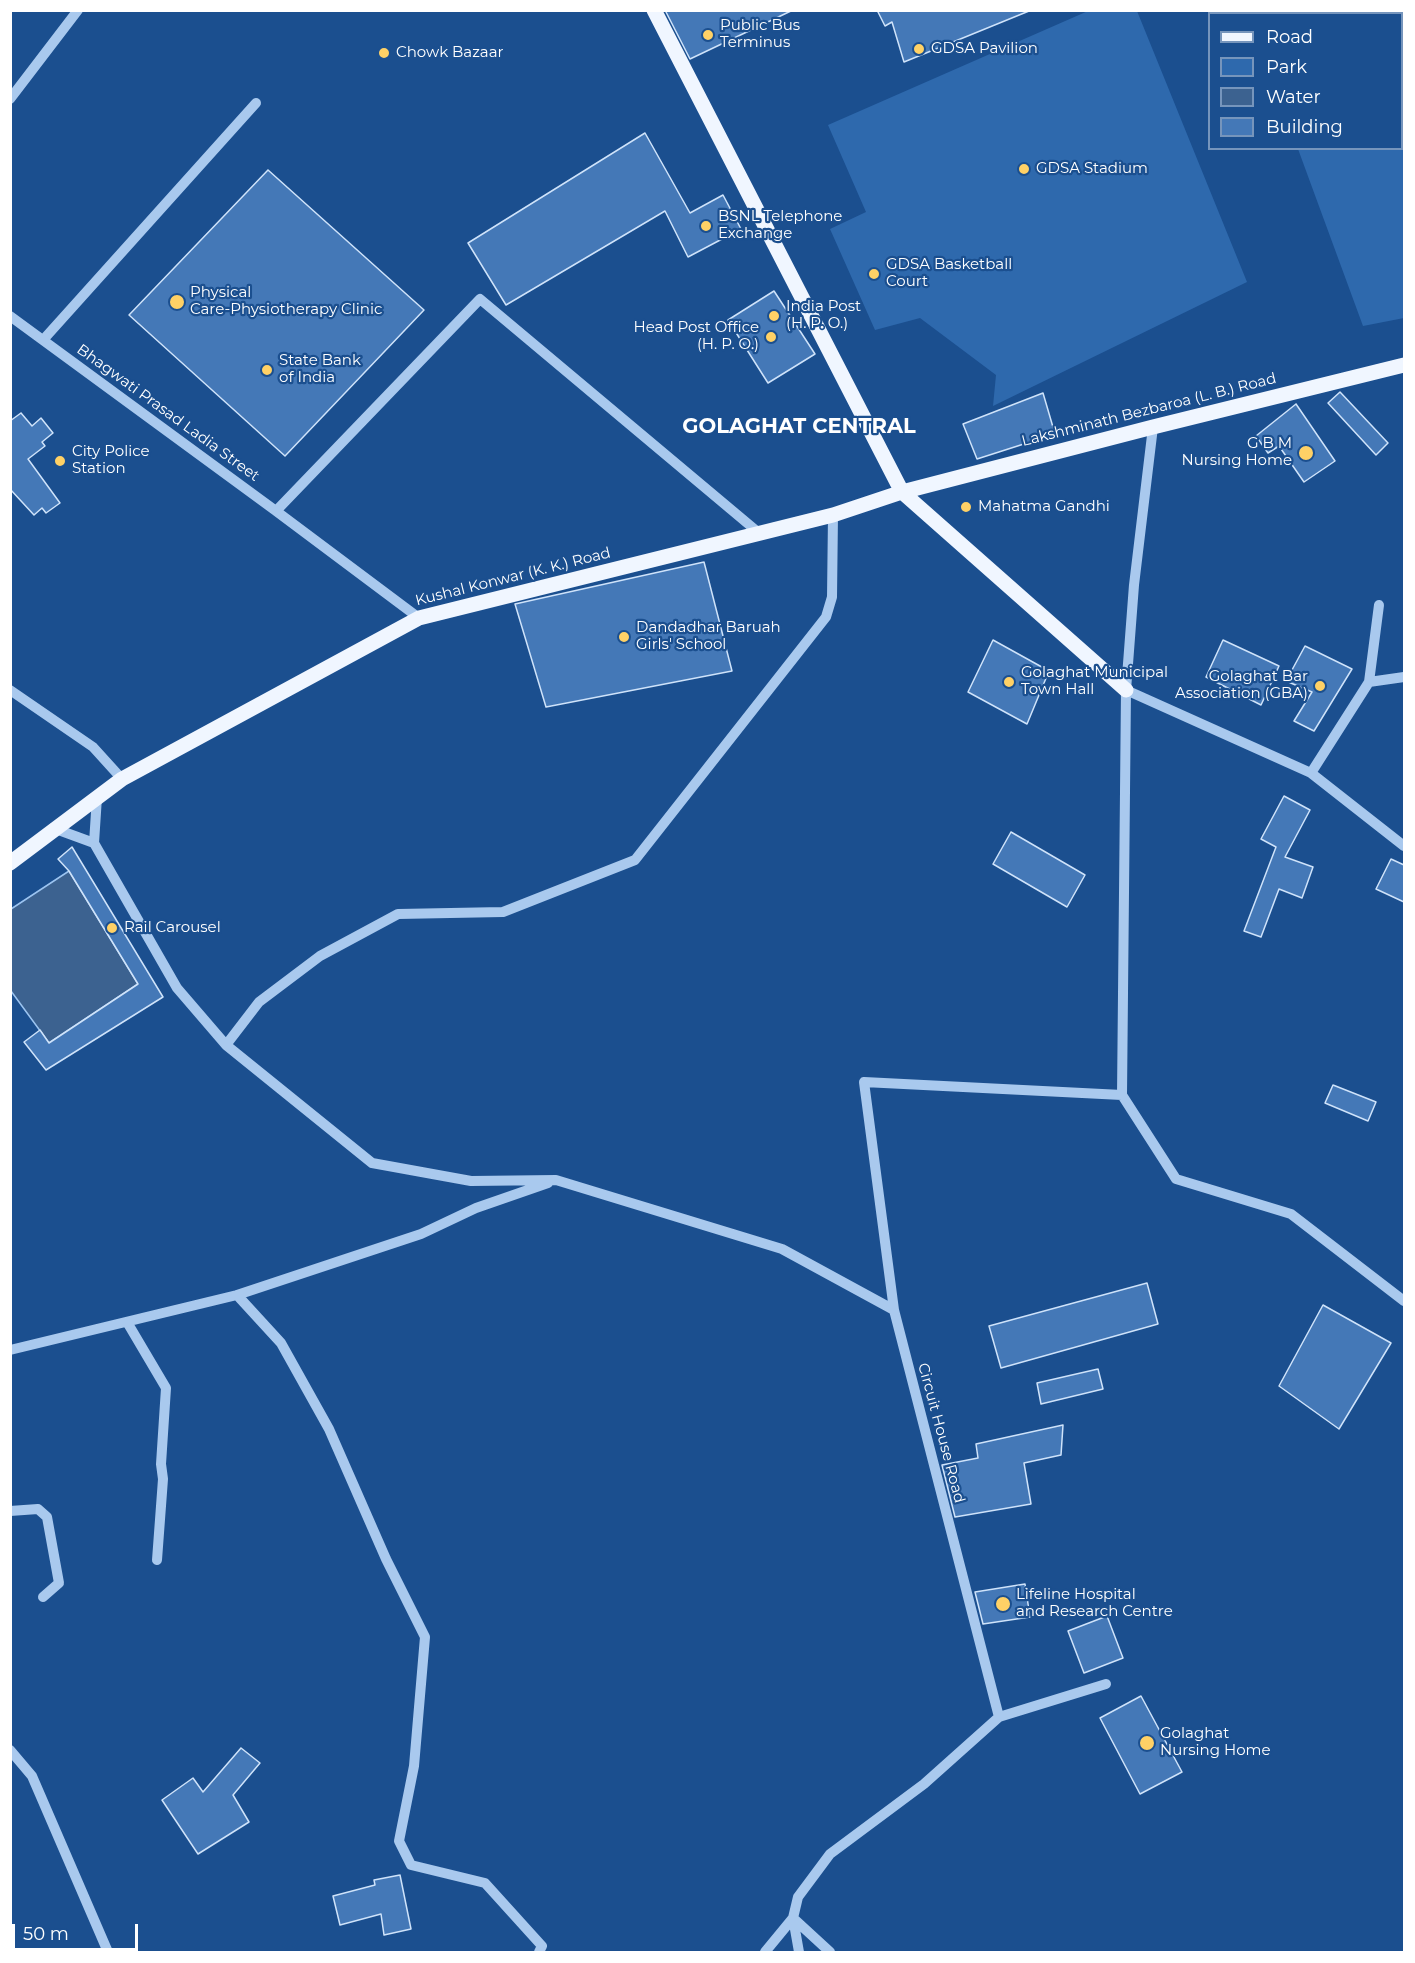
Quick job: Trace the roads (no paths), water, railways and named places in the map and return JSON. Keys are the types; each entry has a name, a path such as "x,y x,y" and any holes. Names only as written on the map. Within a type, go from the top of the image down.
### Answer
{"main road":[{"path":"654,10 902,492 1126,690"},
{"name":"Lakshminath Bezbaroa (L. B.) Road","path":"902,492 1404,365"},
{"name":"Kushal Konwar (K. K.) Road","path":"10,863 53,828 122,778 419,618 833,514 902,492"}],"street":[{"path":"10,99 78,10"},
{"path":"43,340 256,103"},
{"path":"276,511 480,299 759,533"},
{"name":"Bhagwati Prasad Ladia Street","path":"10,316 419,618"},
{"path":"1153,427 1134,585 1126,690 1122,1095 1176,1179 1291,1214 1404,1301"},
{"path":"226,1045 259,1002 320,956 398,914 504,912 635,860 826,616 832,597 833,514"},
{"path":"1311,773 1369,682 1379,605"},
{"path":"1369,682 1404,677"},
{"path":"10,690 93,747 122,778"},
{"path":"1126,690 1311,773 1404,846"},
{"path":"97,797 94,843 177,988 226,1045 372,1163 471,1181 556,1180 782,1249 894,1310"},
{"path":"53,828 94,843"},
{"name":"Circuit House Road","path":"999,1717 894,1310 864,1082 1122,1095"},
{"path":"10,1350 237,1295 421,1234 476,1208 556,1180"},
{"path":"237,1295 281,1343 324,1419 386,1559 425,1637 414,1766 399,1841 411,1865 485,1883 542,1946 539,1953"},
{"path":"127,1322 166,1388 157,1560"},
{"path":"10,1511 38,1509 47,1517 59,1583 43,1597"},
{"path":"799,1953 793,1918 798,1897 830,1854 924,1785 999,1717 1106,1684"},
{"path":"10,1750 32,1776 108,1953"},
{"path":"765,1953 793,1918"},
{"path":"793,1918 830,1953"}],"water":[{"path":"69,871 138,984 49,1043 11,991 11,909"}],"place":[{"name":"Public Bus Terminus","path":"708,35"},
{"name":"GDSA Pavilion","path":"919,49"},
{"name":"Chowk Bazaar","path":"384,53"},
{"name":"GDSA Stadium","path":"1024,169"},
{"name":"BSNL Telephone Exchange","path":"706,226"},
{"name":"GDSA Basketball Court","path":"874,274"},
{"name":"Physical Care-Physiotherapy Clinic","path":"177,302"},
{"name":"India Post (H. P. O.)","path":"774,316"},
{"name":"Head Post Office (H. P. O.)","path":"771,337"},
{"name":"State Bank of India","path":"267,370"},
{"name":"G B M Nursing Home","path":"1306,453"},
{"name":"City Police Station","path":"60,461"},
{"name":"Mahatma Gandhi","path":"966,507"},
{"name":"Dandadhar Baruah Girls' School","path":"624,637"},
{"name":"Golaghat Municipal Town Hall","path":"1009,682"},
{"name":"Golaghat Bar Association (GBA)","path":"1320,686"},
{"name":"Rail Carousel","path":"112,928"},
{"name":"Lifeline Hospital and Research Centre","path":"1003,1604"},
{"name":"Golaghat Nursing Home","path":"1147,1743"}],"district":[{"name":"GOLAGHAT CENTRAL","path":"799,427"}]}
